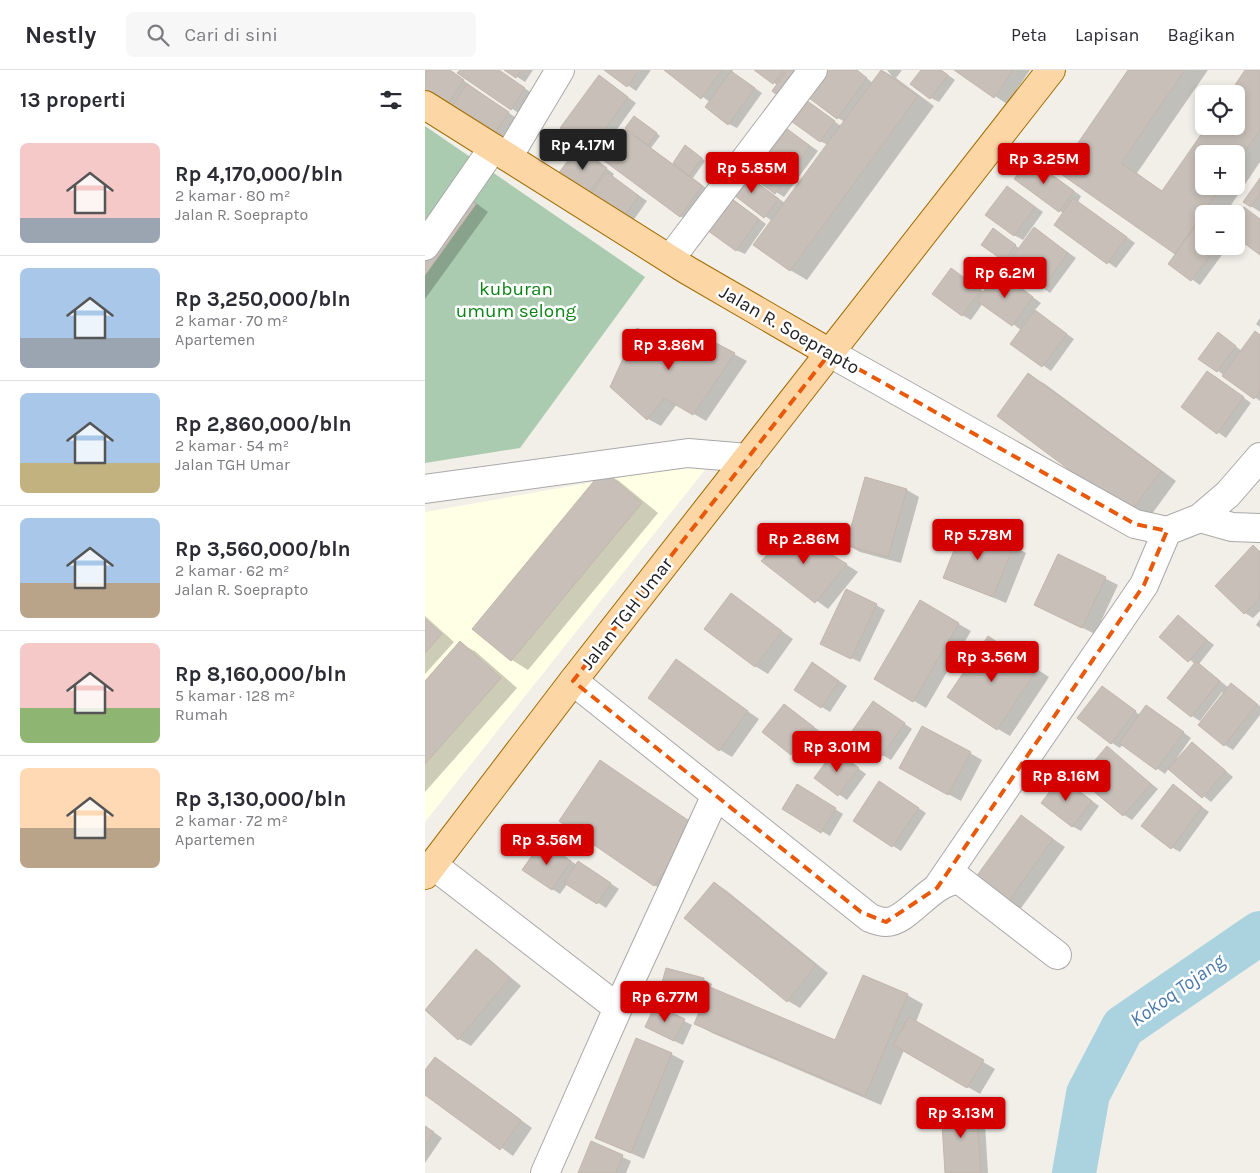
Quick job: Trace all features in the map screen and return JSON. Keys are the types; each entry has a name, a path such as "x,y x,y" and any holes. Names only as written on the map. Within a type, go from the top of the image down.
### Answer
{"main road":[{"name":"Jalan TGH Umar","path":"429,870 573,681 1051,70"},
{"name":"Jalan R. Soeprapto","path":"425,105 670,259 830,353"}],"street":[{"path":"425,246 501,152 560,70"},
{"path":"670,259 813,70"},
{"name":"Jalan R. Soeprapto","path":"830,353 1135,524 1167,531"},
{"path":"425,489 688,453 748,458"},
{"path":"937,888 1145,585 1167,531 1199,518 1229,494 1260,457"},
{"path":"1199,518 1232,527 1260,528"},
{"path":"573,681 870,918 886,922 896,919 937,888 953,880 965,883 1057,955"},
{"path":"545,1173 715,795"},
{"path":"429,870 618,1008"}],"highlighted area":[{"path":"830,353 1135,524 1167,531 1144,585 937,888 886,922 861,912 573,681"}],"shaded area":[{"path":"712,461 425,822 425,512"}],"green space":[{"name":"kuburan umum selong","path":"425,126 645,277 520,448 425,463"}],"building":[{"path":"428,70 450,70 464,80 446,107 425,92 425,74"},
{"path":"460,70 499,70 525,88 511,110 457,73"},
{"path":"504,70 521,70 516,78"},
{"path":"604,70 639,70 627,87"},
{"path":"664,70 722,70 701,99"},
{"path":"754,70 784,70 773,84"},
{"path":"787,70 809,70 786,102 772,91"},
{"path":"829,70 857,70 867,78 837,119 809,98"},
{"path":"881,70 918,96 790,271 753,245"},
{"path":"921,70 941,70 948,75 930,99 910,84"},
{"path":"954,70 1013,70 994,98"},
{"path":"1128,70 1185,70 1121,163 1162,191 1201,135 1245,135 1245,85 1235,85 1245,70 1260,70 1260,130 1245,151 1245,145 1195,145 1195,195 1215,195 1208,205 1195,205 1195,224 1175,254 1058,172"},
{"path":"731,71 755,88 728,125 705,107"},
{"path":"599,75 628,97 590,150 560,128"},
{"path":"467,84 509,112 491,139 449,110"},
{"path":"806,100 835,121 820,142 791,121"},
{"path":"634,116 657,133 648,145 625,128"},
{"path":"786,128 810,146 775,194 751,176"},
{"path":"625,129 702,186 680,217 603,160"},
{"path":"685,145 702,158 689,176 673,163"},
{"path":"578,147 607,168 587,195 558,174"},
{"path":"1029,158 1074,191 1059,212 1014,179"},
{"path":"740,170 779,199 764,218 726,189"},
{"path":"607,172 639,196 621,221 589,197"},
{"path":"1260,178 1260,194 1251,207 1243,202"},
{"path":"1007,186 1035,207 1014,236 985,215"},
{"path":"456,189 476,204 425,275 425,233"},
{"path":"724,193 759,219 736,251 700,225"},
{"path":"1073,198 1127,237 1107,264 1054,225"},
{"path":"1245,208 1260,219 1260,255 1245,244"},
{"path":"1034,227 1068,253 1042,289 1007,264"},
{"path":"1195,227 1195,255 1210,255 1191,281 1168,264"},
{"path":"993,228 1016,245 1004,261 981,245"},
{"path":"951,268 981,290 962,316 932,294"},
{"path":"998,271 1033,297 1012,326 977,301"},
{"path":"1035,310 1067,334 1042,367 1010,344"},
{"path":"637,328 669,344 689,329 735,353 693,415 664,398 647,420 610,387"},
{"path":"1255,331 1260,335 1260,391 1254,399 1222,376"},
{"path":"1218,332 1236,346 1217,372 1198,359"},
{"path":"1207,371 1244,397 1217,434 1181,407"},
{"path":"1028,373 1161,471 1129,514 997,416"},
{"path":"603,470 642,503 511,661 472,629"},
{"path":"865,477 907,489 888,557 846,545"},
{"path":"964,525 1014,545 993,597 943,578"},
{"path":"792,530 847,564 815,603 761,561"},
{"path":"1253,545 1260,552 1260,598 1244,614 1215,586"},
{"path":"1058,554 1106,577 1082,628 1034,605"},
{"path":"846,589 877,604 851,659 820,644"},
{"path":"731,593 782,631 755,667 704,629"},
{"path":"920,600 959,623 913,702 874,679"},
{"path":"1178,615 1207,640 1188,662 1159,637"},
{"path":"425,619 442,634 425,653"},
{"path":"988,636 1037,669 997,730 947,697"},
{"path":"460,641 501,678 425,764 425,681"},
{"path":"676,659 748,711 719,751 648,698"},
{"path":"1196,661 1220,681 1191,717 1167,698"},
{"path":"812,662 839,681 821,708 794,690"},
{"path":"1231,683 1257,704 1224,746 1198,725"},
{"path":"1102,686 1136,711 1111,744 1077,718"},
{"path":"873,701 905,723 882,756 850,734"},
{"path":"784,704 814,727 791,755 762,732"},
{"path":"1146,705 1184,732 1156,770 1119,743"},
{"path":"922,726 971,752 948,795 899,768"},
{"path":"1192,742 1226,771 1202,798 1168,769"},
{"path":"1107,746 1151,784 1123,816 1079,779"},
{"path":"835,750 859,768 838,796 814,778"},
{"path":"600,760 695,825 654,886 559,821"},
{"path":"1061,777 1092,801 1072,827 1041,803"},
{"path":"879,781 919,808 892,847 853,821"},
{"path":"797,784 836,808 821,833 782,809"},
{"path":"1173,784 1202,807 1171,849 1141,826"},
{"path":"1021,815 1053,839 1006,905 973,881"},
{"path":"542,841 571,861 552,890 522,870"},
{"path":"578,861 611,883 597,904 564,883"},
{"path":"714,882 816,965 787,1002 684,918"},
{"path":"476,949 510,978 458,1040 425,1010"},
{"path":"666,968 704,978 695,1011 657,1001"},
{"path":"863,975 908,994 865,1096 694,1024 710,987 835,1040"},
{"path":"655,1005 685,1019 674,1041 645,1027"},
{"path":"909,1017 984,1060 967,1088 893,1045"},
{"path":"636,1038 672,1053 631,1153 595,1138"},
{"path":"435,1057 521,1120 500,1150 425,1095 425,1070"},
{"path":"976,1103 981,1173 945,1173 941,1106"},
{"path":"425,1126 434,1132 425,1146"},
{"path":"591,1141 623,1155 616,1173 578,1173"}],"waterway":[{"name":"Kokoq Tojang","path":"1074,1173 1088,1094 1123,1027 1260,933"}]}
